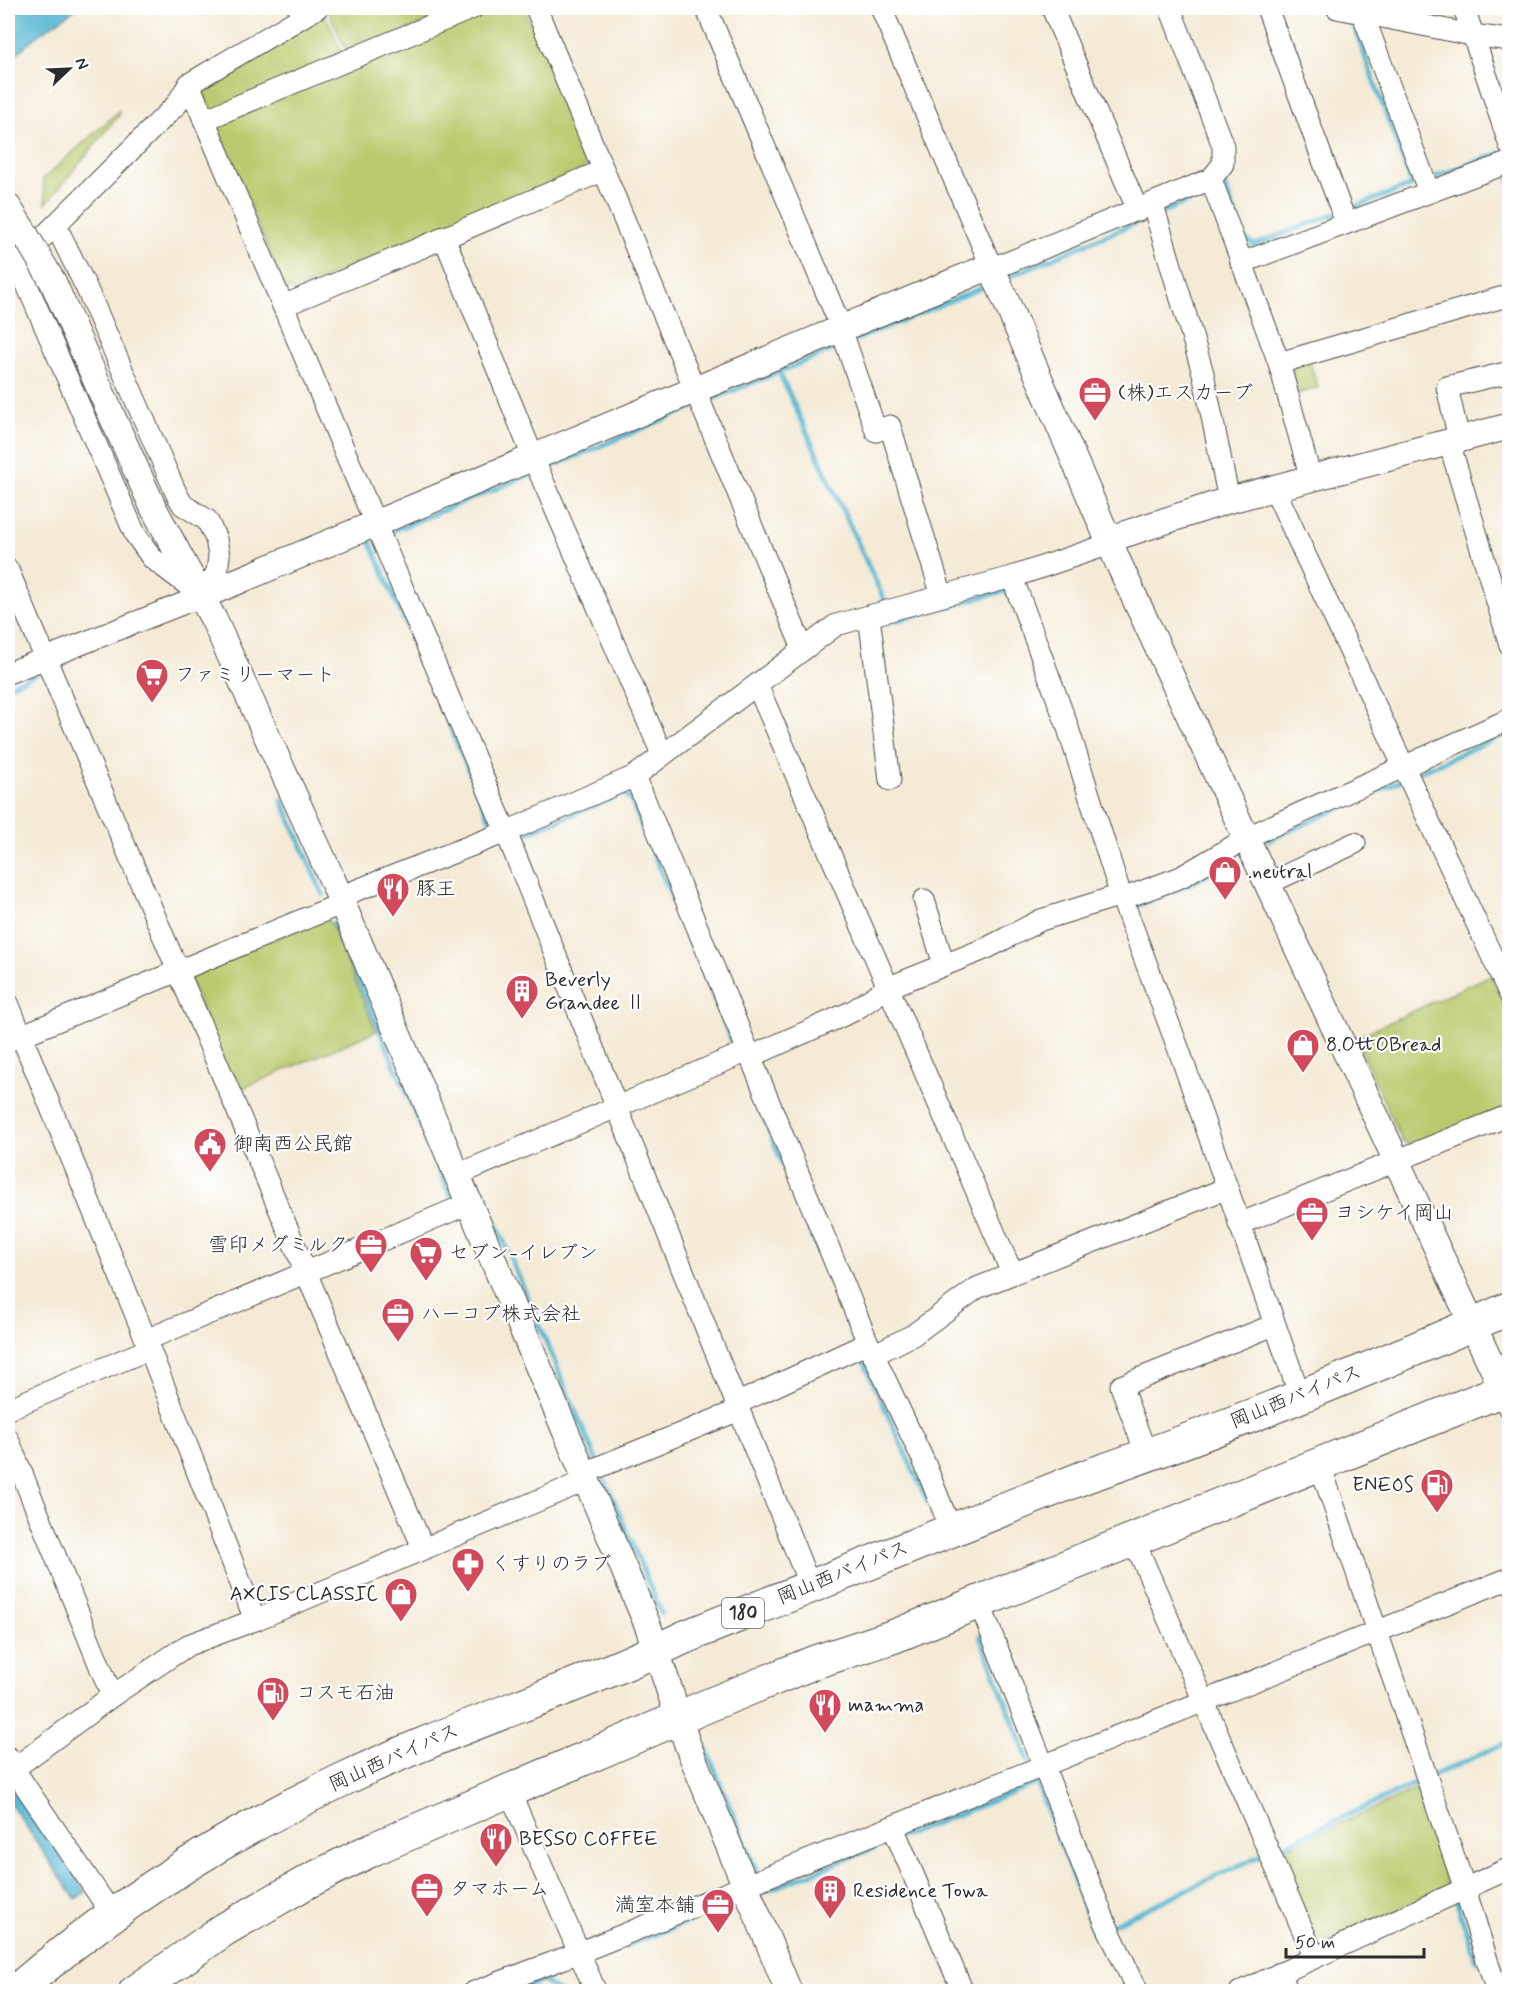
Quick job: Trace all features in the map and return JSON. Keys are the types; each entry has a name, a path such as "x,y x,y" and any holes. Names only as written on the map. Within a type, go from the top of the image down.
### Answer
{"highway":[{"name":"岡山西バイパス","path":"15,1992 112,1914 187,1863 273,1814 343,1779 470,1724 531,1704 810,1586 1087,1476 1300,1396 1509,1308"},
{"path":"151,1987 225,1929 307,1882 373,1849 815,1662 895,1636 1320,1465 1507,1394"}],"street":[{"path":"202,596 152,558 135,534 12,267 177,104 189,84 317,8"},
{"path":"204,120 473,8"},
{"path":"536,8 803,649"},
{"path":"706,8 844,338 876,430 890,426 942,596"},
{"path":"881,8 1109,541 1245,839 1507,1394"},
{"path":"1052,8 1151,212 1203,373 1229,500"},
{"path":"1170,8 1223,146 1223,164 1214,186 1279,363 1311,479"},
{"path":"1267,8 1343,215"},
{"path":"1348,10 1429,192"},
{"path":"1348,10 1469,23 1509,40"},
{"path":"1469,23 1509,146"},
{"path":"189,84 506,832 810,1586"},
{"path":"1241,263 1343,215 1429,192 1509,162"},
{"path":"283,306 602,171"},
{"path":"8,672 202,596 375,522 537,466 995,277 1007,263 1151,212 1214,186"},
{"path":"8,207 53,282 153,507 202,596 341,901 457,1175 592,1472 679,1719 753,1888 789,1992"},
{"path":"56,226 86,287 177,495 183,505 207,520 216,539 217,572 202,596"},
{"path":"444,237 537,466 662,754"},
{"path":"1279,363 1509,295"},
{"path":"1509,372 1447,387 1454,441 1509,645"},
{"path":"14,1038 177,969 331,908 352,892 506,832 635,776 836,625 1012,577 1229,500 1509,426"},
{"path":"1274,488 1509,995"},
{"path":"8,570 423,1548"},
{"path":"1012,577 1067,725 1120,901 1180,1053 1222,1190 1239,1224 1268,1327 1300,1396"},
{"path":"882,613 890,780"},
{"path":"757,685 1012,1273"},
{"path":"457,1175 743,1054 853,1011 887,988 987,948 1041,920 1120,901 1181,877 1245,839 1406,774 1509,719"},
{"path":"635,776 743,1054 864,1348 925,1464 951,1530"},
{"path":"1267,884 1355,843"},
{"path":"924,900 944,965"},
{"path":"8,1003 14,1038 148,1344 255,1620"},
{"path":"1239,1224 1509,1115"},
{"path":"112,1914 9,1768 188,1645 255,1620 423,1548 864,1348 913,1335 977,1288 1222,1190"},
{"path":"9,1405 304,1272 470,1203"},
{"path":"1147,1455 1121,1386 1268,1327"},
{"path":"8,1439 111,1696"},
{"path":"1320,1465 1373,1634 1427,1777 1459,1892 1497,1992"},
{"path":"1134,1540 1314,1956"},
{"path":"474,1992 581,1961 753,1888 896,1834 1037,1770 1509,1578"},
{"path":"979,1602 1037,1770 1138,1992"},
{"path":"509,1790 596,1992"},
{"path":"896,1834 963,1992"},
{"path":"1240,1992 1284,1982 1314,1956 1509,1868"}],"green space":[{"path":"334,8 460,8 348,55 328,10"},
{"path":"484,8 524,8 588,159 584,170 295,291 284,287 216,126 220,119"},
{"path":"324,12 344,58 212,113 203,91 210,77"},
{"path":"119,111 119,115 46,204 43,179"},
{"path":"1310,362 1318,388 1296,394 1290,373 1295,366"},
{"path":"324,919 331,923 376,1031 236,1091 190,982 195,970"},
{"path":"1491,975 1509,1015 1509,1108 1414,1146 1402,1141 1355,1038"},
{"path":"1417,1789 1448,1888 1327,1943 1315,1938 1277,1852"}],"water":[{"path":"8,8 77,8 34,38 8,62"},
{"path":"8,1776 86,1892 75,1899 8,1800"}],"waterway":[{"path":"1390,8 1443,18"},
{"path":"1346,210 1412,185 1351,18"},
{"path":"1436,176 1500,153"},
{"path":"1219,188 1225,186 1244,238 1254,245 1337,213"},
{"path":"1160,213 1210,192"},
{"path":"1003,279 1152,216"},
{"path":"850,342 991,284"},
{"path":"706,402 842,346"},
{"path":"779,372 887,606"},
{"path":"543,470 698,405"},
{"path":"390,532 534,473"},
{"path":"370,541 492,825"},
{"path":"891,615 894,621 1007,590 1009,594"},
{"path":"8,686 36,674"},
{"path":"1412,775 1510,732"},
{"path":"1269,840 1404,779"},
{"path":"522,835 622,794 630,798 736,1051"},
{"path":"282,800 323,895"},
{"path":"1132,908 1193,883 1235,858"},
{"path":"334,923 450,1195 452,1194"},
{"path":"740,1060 856,1343"},
{"path":"477,1184 479,1183 597,1462"},
{"path":"859,1351 928,1503"},
{"path":"601,1470 661,1613"},
{"path":"980,1636 1031,1767"},
{"path":"1432,1776 1510,1741"},
{"path":"705,1746 759,1876"},
{"path":"1274,1849 1424,1780"},
{"path":"901,1837 1037,1783 1094,1933 1103,1929"},
{"path":"756,1895 892,1841"},
{"path":"1438,1842 1453,1888"},
{"path":"1111,1925 1266,1853"},
{"path":"1455,1897 1477,1962"},
{"path":"589,1961 744,1899"},
{"path":"515,1992 580,1964"},
{"path":"541,1980 559,1992"}],"place":[{"name":"(株)エスカーブ","path":"1095,422"},
{"name":"ファミリーマート","path":"152,704"},
{"name":".neutral","path":"1225,901"},
{"name":"豚王","path":"393,918"},
{"name":"Beverly Grandee Ⅱ","path":"522,1020"},
{"name":"8.OttOBread","path":"1303,1074"},
{"name":"御南西公民館","path":"210,1173"},
{"name":"ヨシケイ岡山","path":"1312,1242"},
{"name":"雪印メグミルク","path":"371,1274"},
{"name":"セブン-イレブン","path":"426,1282"},
{"name":"ハーコブ株式会社","path":"398,1343"},
{"name":"ENEOS","path":"1437,1514"},
{"name":"くすりのラブ","path":"468,1593"},
{"name":"AXCIS CLASSIC","path":"401,1623"},
{"name":"コスモ石油","path":"273,1722"},
{"name":"mamma","path":"825,1734"},
{"name":"BESSO COFFEE","path":"496,1868"},
{"name":"タマホーム","path":"427,1918"},
{"name":"Residence Towa","path":"830,1920"},
{"name":"満室本舗","path":"718,1934"}]}
